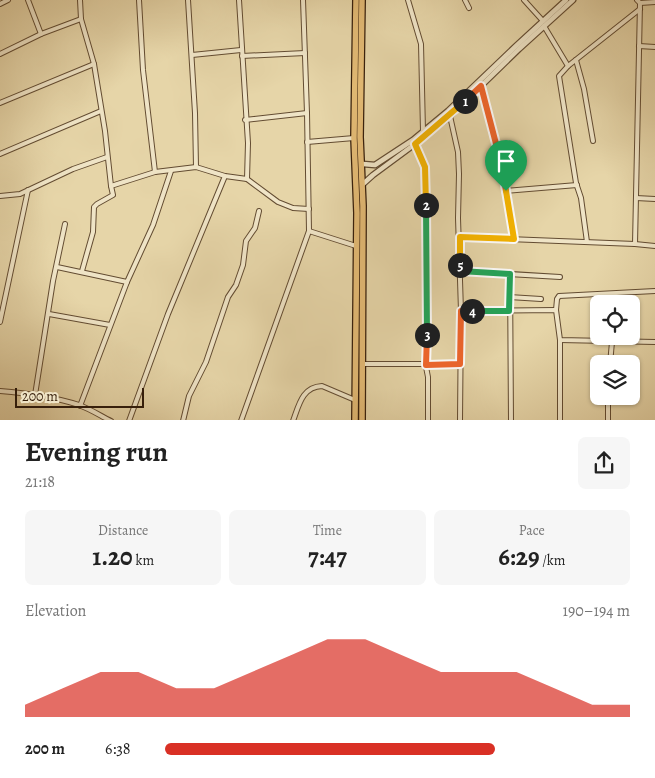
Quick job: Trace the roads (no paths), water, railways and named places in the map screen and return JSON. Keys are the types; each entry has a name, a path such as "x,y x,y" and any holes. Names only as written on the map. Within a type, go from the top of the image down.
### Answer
{"highway":[{"path":"356,0 358,93 363,184 362,420"},
{"path":"355,420 357,184 354,138 362,0"}],"street":[{"path":"0,4 8,0"},
{"path":"28,0 41,34"},
{"path":"80,0 81,19 94,64 113,195 94,207 93,232 82,271"},
{"path":"139,0 144,70 155,172"},
{"path":"188,0 196,167"},
{"path":"239,0 248,152 247,179"},
{"path":"240,420 275,329 309,231 303,0"},
{"path":"408,0 421,44 423,131"},
{"path":"465,0 469,8"},
{"path":"524,0 543,24 568,66"},
{"path":"363,184 373,174 450,116 566,0"},
{"path":"362,164 374,165 448,112 543,24 573,0"},
{"path":"634,244 639,1 655,2"},
{"path":"587,242 559,76 568,66 640,9"},
{"path":"0,54 41,34 81,19"},
{"path":"639,46 655,47"},
{"path":"192,55 241,50"},
{"path":"242,56 304,53"},
{"path":"576,60 584,89 593,141"},
{"path":"0,104 94,64"},
{"path":"481,86 501,163 514,239"},
{"path":"0,154 101,111"},
{"path":"245,120 307,113"},
{"path":"450,116 458,152 461,311 460,420"},
{"path":"307,142 354,138"},
{"path":"415,144 425,167 428,283 426,365 428,377 428,420"},
{"path":"0,196 20,194 73,169 107,157"},
{"path":"111,186 155,172 196,167 225,176 247,179 278,202 292,208 309,209"},
{"path":"80,406 110,324 153,225 171,171"},
{"path":"129,420 168,314 225,176"},
{"path":"506,191 577,185"},
{"path":"0,322 28,190"},
{"path":"636,198 655,199"},
{"path":"183,420 189,396 206,362 228,297 236,285 243,265 246,241 255,228 259,211"},
{"path":"35,395 65,224"},
{"path":"309,231 356,246"},
{"path":"460,237 655,246"},
{"path":"56,267 127,282"},
{"path":"460,271 560,277"},
{"path":"510,274 511,420"},
{"path":"560,420 560,340 556,310 559,296 655,291"},
{"path":"509,298 541,299"},
{"path":"461,311 556,310"},
{"path":"49,314 110,324"},
{"path":"560,340 590,341"},
{"path":"640,342 655,342"},
{"path":"362,364 460,364"},
{"path":"293,420 305,392 316,386 322,386 355,400"},
{"path":"0,391 35,395 80,406 112,420"},
{"path":"608,405 608,420"}]}
